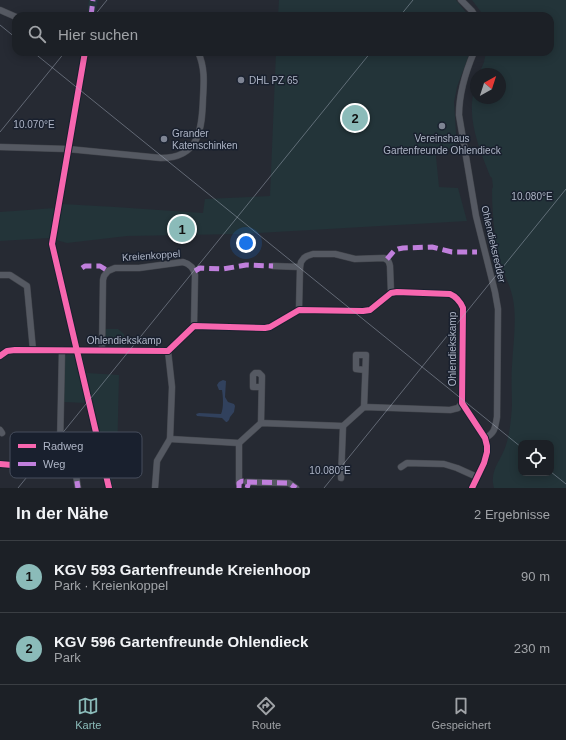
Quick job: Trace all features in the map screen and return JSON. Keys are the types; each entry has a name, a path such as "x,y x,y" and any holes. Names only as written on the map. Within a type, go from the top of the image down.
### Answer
{"street":[{"path":"461,0 473,12"},
{"path":"0,10 12,15"},
{"path":"0,147 68,149 161,158 180,155 195,142 201,127 204,98 203,67 200,56"},
{"name":"Ohlendieksredder","path":"473,56 464,81 459,115 476,216 498,309 497,418 493,434 485,438"},
{"path":"194,326 265,328 270,327 299,310 370,310 391,293 389,262 384,258 355,260 335,254 313,254 307,256 301,262 300,267 299,310"},
{"name":"Kreienkoppel","path":"102,350 103,280 108,270 115,268 139,268 183,262 188,264 195,271 196,275 194,326"},
{"path":"273,266 300,267"},
{"path":"0,275 10,275 26,286 33,350"},
{"name":"Ohlendiekskamp","path":"391,293 450,294 461,303 463,308 462,403"},
{"name":"Ohlendiekskamp","path":"0,356 7,351 15,350 168,350 194,326"},
{"path":"60,432 62,350"},
{"path":"155,488 157,461 170,439 172,387 168,350"},
{"path":"364,407 365,370"},
{"path":"261,387 261,423"},
{"path":"170,439 239,443 261,423 343,426 364,407 450,410 458,408 462,403 485,438 486,446 486,459 472,488"},
{"path":"341,478 343,426"},
{"path":"239,443 239,486"},
{"path":"401,467 407,463 444,464 477,477"},
{"path":"76,478 78,488"},
{"path":"239,486 241,481 244,481 247,485 289,483 296,488"}],"shaded area":[{"path":"89,0 98,0 96,12 88,12"},
{"path":"279,0 456,0 466,12 278,12"},
{"path":"472,0 566,0 566,488 494,488 494,471 504,451 510,426 515,315 512,293 497,253 495,242 492,178 477,142 472,119 472,104 506,104 506,68 482,68 485,56 554,56 554,12 481,12"},
{"path":"80,56 87,56 62,204 203,213 205,199 270,196 276,56 469,56 457,87 454,102 457,148 437,149 436,157 439,187 458,188 467,221 239,234 127,236 67,243 49,238 0,241 0,212 55,208"},
{"path":"105,329 118,329 124,334 124,348 111,348 105,342"},
{"path":"67,354 82,354 87,373 119,375 118,432 93,432 86,403 64,402 64,359"},
{"path":"105,478 112,478 114,488 107,488"}],"water":[{"path":"223,380 226,381 225,397 228,402 234,404 235,406 234,412 229,420 226,422 222,418 197,416 196,414 199,413 221,414 223,405 222,390 219,390 217,385"}],"marked path":[{"path":"92,12 93,0"},
{"path":"387,259 394,251 403,248 432,247 452,252 477,252"},
{"path":"195,271 200,268 223,269 246,265 273,266"},
{"path":"82,268 85,266 100,266 108,271"},
{"path":"76,478 78,488"},
{"path":"239,488 239,483 243,481 247,483 247,488"},
{"path":"247,482 289,483 296,488"}],"cycle path":[{"path":"84,56 52,244 96,432"},
{"path":"0,356 7,351 15,350 168,351 194,326 265,328 270,327 299,310 370,310 391,293 450,294 455,296 463,308 462,403 485,438 487,446 484,463 472,488"},
{"path":"0,464 10,465"},
{"path":"107,478 109,488"}],"place":[{"name":"DHL PZ 65","path":"241,80"},
{"name":"KGV 596 Gartenfreunde Ohlendieck","path":"355,118"},
{"name":"Vereinshaus Gartenfreunde Ohlendieck","path":"442,126"},
{"name":"Grander Katenschinken","path":"164,139"},
{"name":"KGV 593 Gartenfreunde Kreienhoop","path":"182,229"}]}
